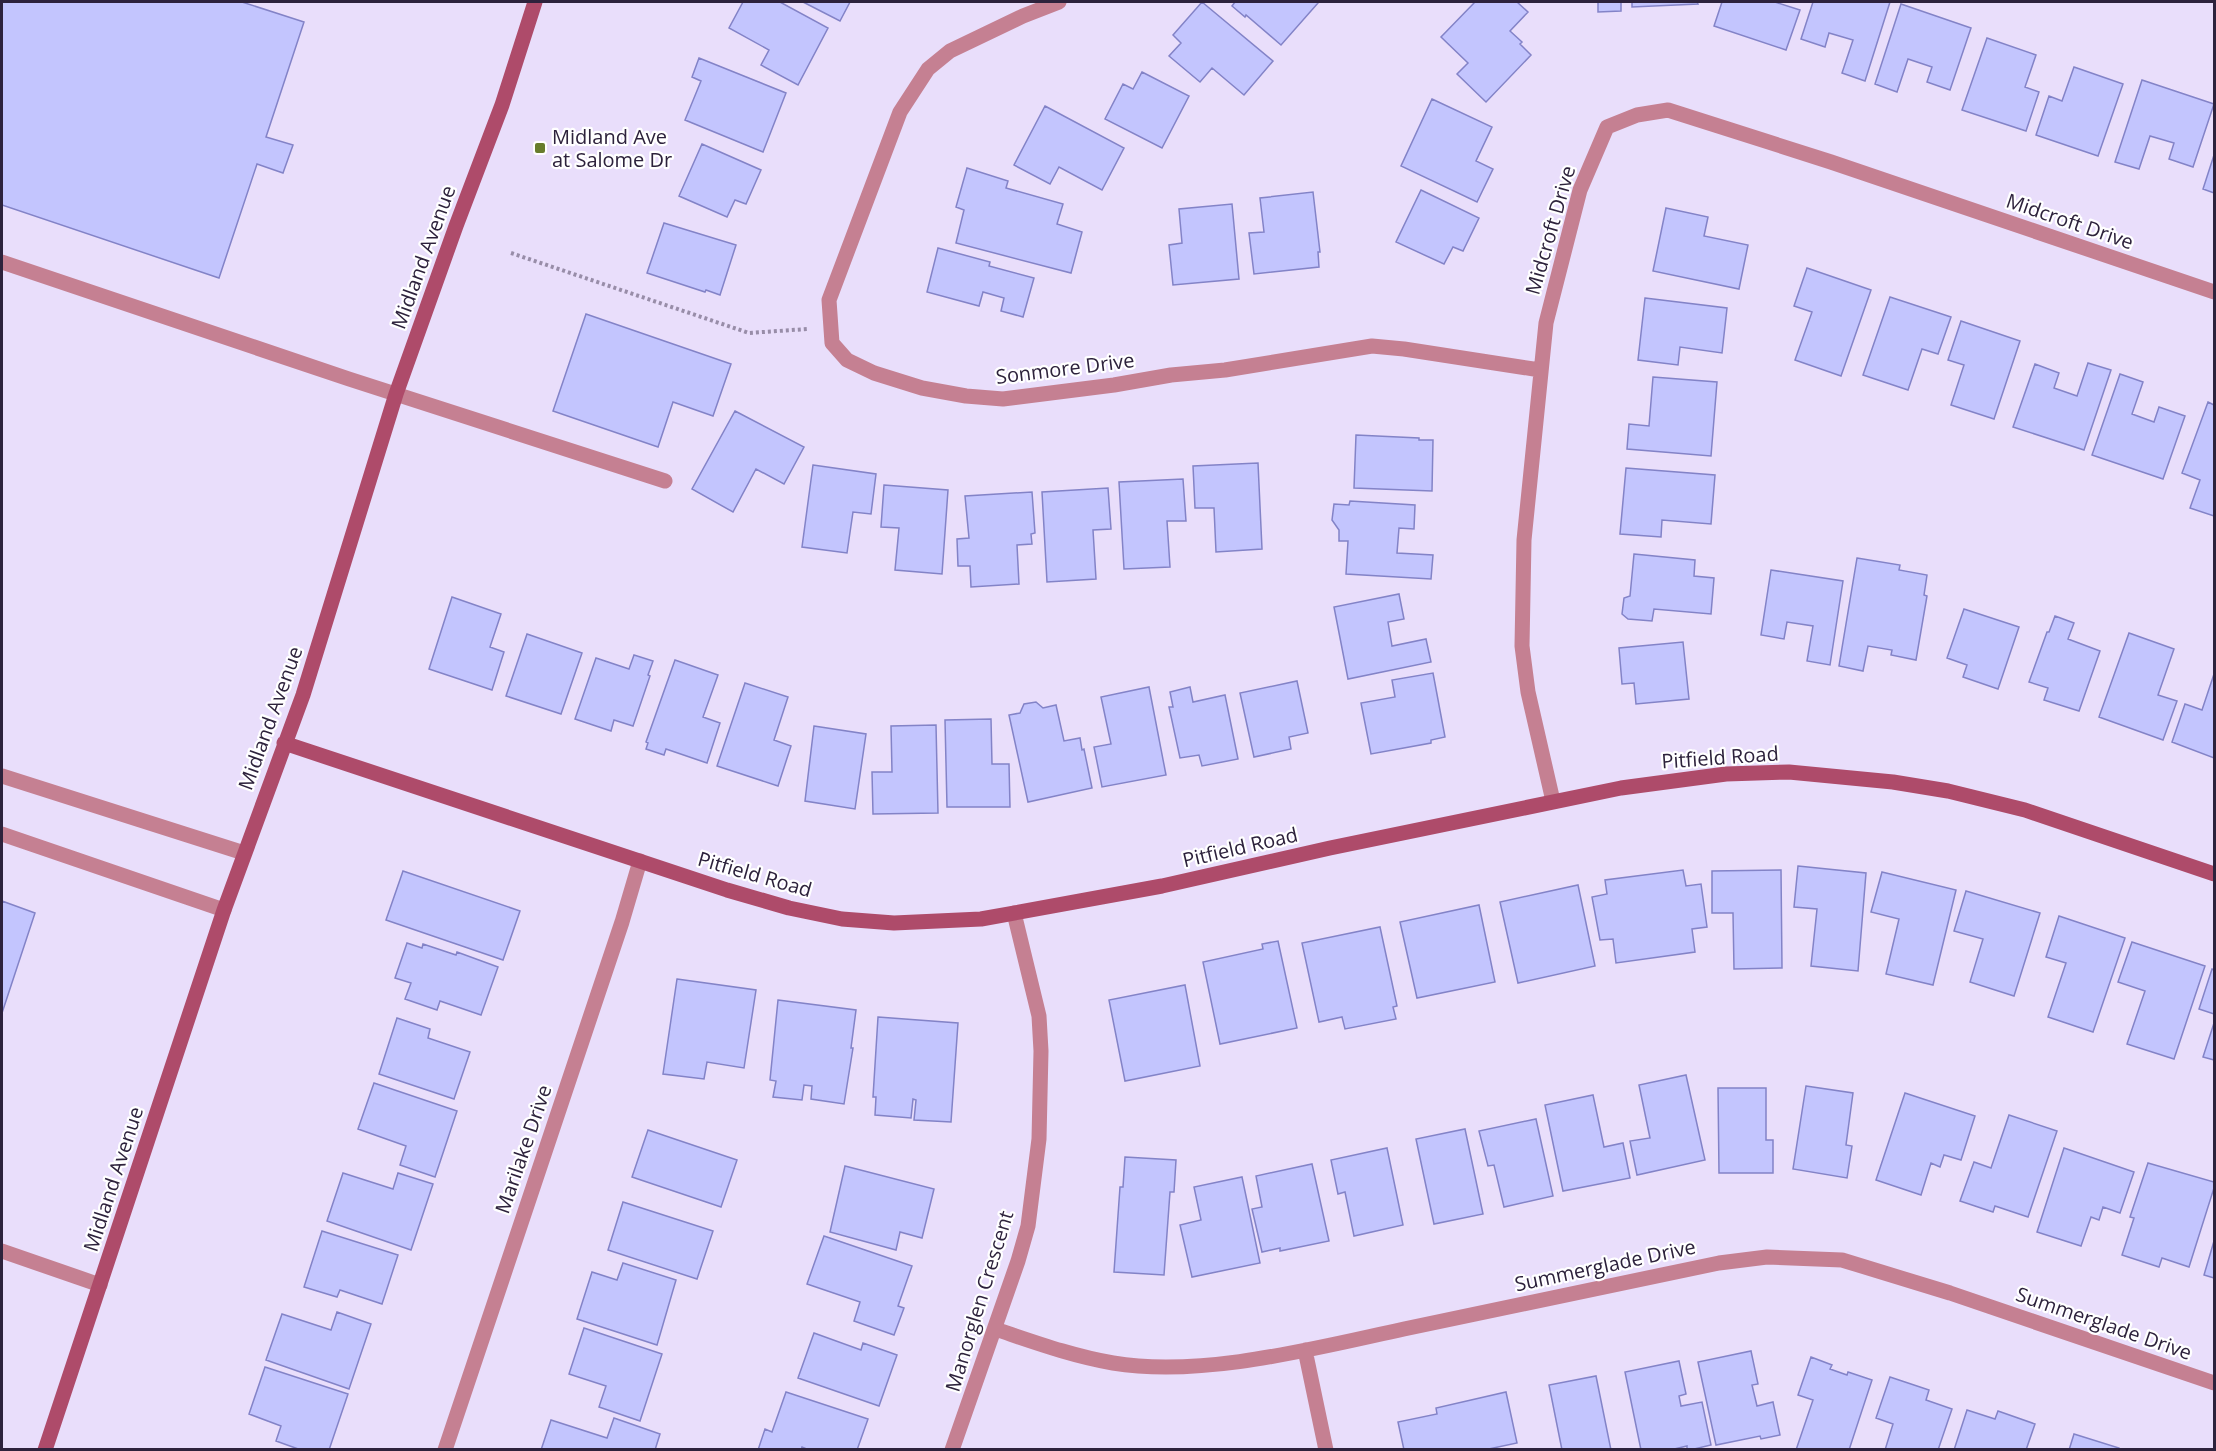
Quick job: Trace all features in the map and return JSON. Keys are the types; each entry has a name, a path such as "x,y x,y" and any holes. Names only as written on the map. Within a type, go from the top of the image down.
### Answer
{"street":[{"name":"Midland Avenue","path":"45,1449 224,910 303,695 396,394 502,105 535,2"},
{"name":"Sonmore Drive","path":"1059,2 1023,16 950,51 928,69 900,112 829,300 832,343 847,360 874,373 922,388 966,396 1004,399 1171,375 1225,370 1372,346 1540,370"},
{"name":"Midcroft Drive","path":"1553,801 1528,692 1522,646 1524,540 1546,323 1580,190 1607,127 1637,115 1668,110 1831,162 2214,292"},
{"path":"2,262 665,481"},
{"name":"Pitfield Road","path":"284,743 768,902 842,919 894,923 981,919 1162,886 1553,801 1668,780 1726,774 1789,772 1893,782 1948,791 2025,810 2214,874"},
{"path":"2,776 244,853"},
{"path":"2,834 224,910"},
{"name":"Marilake Drive","path":"445,1449 622,922 640,861"},
{"name":"Manorglen Crescent","path":"952,1449 995,1329 1028,1226 1039,1139 1041,1051 1039,1016 1014,913"},
{"path":"2,1251 100,1285"},
{"name":"Summerglade Drive","path":"995,1329 1057,1350 1114,1363 1206,1366 1305,1350 1719,1263 1767,1257 1842,1260 1950,1293 2214,1383"},
{"path":"1305,1350 1326,1449"}],"path":[{"path":"511,254 749,333 830,327"}],"building":[{"path":"2,2 242,2 304,22 266,137 293,145 283,173 257,164 219,278 2,205"},
{"path":"743,2 780,2 828,28 798,85 761,65 769,50 729,28"},
{"path":"803,2 850,2 840,21"},
{"path":"1202,2 1273,61 1244,95 1212,68 1200,82 1169,56 1181,43 1173,35"},
{"path":"1235,2 1318,3 1281,45 1232,6"},
{"path":"1475,2 1517,2 1528,12 1510,31 1531,55 1486,102 1457,74 1468,63 1441,37"},
{"path":"1598,2 1621,2 1621,11 1598,12"},
{"path":"1632,2 1697,2 1698,4 1632,7"},
{"path":"1722,2 1775,2 1800,10 1786,50 1714,26"},
{"path":"1813,2 1890,2 1865,81 1842,73 1853,40 1829,33 1825,47 1801,39"},
{"path":"1901,4 1971,28 1950,90 1927,82 1932,67 1908,59 1897,92 1875,84"},
{"path":"1987,38 2036,55 2025,87 2039,92 2026,131 1962,110"},
{"path":"699,58 786,93 763,152 685,120 701,81 692,77"},
{"path":"2074,67 2123,84 2098,156 2036,135 2049,96 2062,101"},
{"path":"1142,72 1189,96 1162,148 1105,119 1123,84 1133,89"},
{"path":"2142,80 2214,104 2193,167 2169,159 2174,143 2150,136 2139,169 2115,162"},
{"path":"1432,99 1492,127 1476,161 1493,169 1477,202 1401,166"},
{"path":"1045,106 1124,148 1102,190 1059,167 1050,184 1014,165"},
{"path":"702,144 761,170 746,204 735,200 727,217 679,196"},
{"path":"2214,155 2214,193 2203,189"},
{"path":"967,168 1008,181 1006,188 1063,204 1057,224 1082,232 1071,273 956,243 964,210 956,207"},
{"path":"1421,190 1479,218 1463,251 1453,247 1444,264 1396,242"},
{"path":"1313,192 1320,252 1318,252 1319,267 1254,274 1249,233 1264,232 1260,198"},
{"path":"1232,204 1239,279 1173,285 1169,245 1182,243 1179,209"},
{"path":"1666,208 1708,217 1704,236 1748,245 1739,289 1653,271"},
{"path":"664,223 736,245 720,295 647,273"},
{"path":"938,248 990,262 989,266 1034,278 1023,317 1001,311 1004,298 983,292 979,306 927,292"},
{"path":"1807,268 1871,290 1841,376 1795,360 1812,312 1794,306"},
{"path":"1890,297 1951,317 1938,354 1922,349 1908,390 1863,375"},
{"path":"1645,298 1727,308 1722,353 1680,347 1678,365 1638,360"},
{"path":"586,314 731,364 713,416 673,402 658,447 553,411"},
{"path":"1961,321 2020,341 1994,419 1951,405 1964,365 1948,360"},
{"path":"2088,363 2111,370 2084,450 2013,427 2035,364 2059,373 2054,388 2077,396"},
{"path":"2120,374 2143,382 2132,414 2154,422 2159,407 2185,416 2163,479 2092,455"},
{"path":"1653,377 1717,382 1711,456 1627,449 1629,424 1649,426"},
{"path":"2208,402 2214,405 2214,516 2190,508 2200,480 2182,473"},
{"path":"735,411 804,447 784,484 756,469 733,512 692,489"},
{"path":"1356,435 1433,440 1432,491 1354,488"},
{"path":"1258,463 1262,549 1216,552 1214,508 1195,508 1193,466"},
{"path":"813,465 876,474 871,514 853,512 847,553 802,547"},
{"path":"1626,468 1715,475 1711,524 1662,520 1661,537 1620,534"},
{"path":"1183,479 1186,521 1167,521 1170,567 1124,569 1119,482"},
{"path":"884,485 948,490 942,574 895,570 899,528 881,527"},
{"path":"1108,488 1111,529 1093,530 1096,579 1047,582 1042,492"},
{"path":"1032,492 1035,533 1031,534 1032,544 1017,545 1019,584 971,587 970,566 958,566 957,539 969,538 965,496"},
{"path":"1350,501 1415,505 1414,529 1399,528 1397,553 1433,555 1431,579 1346,574 1348,541 1339,541 1339,530 1332,520 1334,504 1349,505"},
{"path":"1634,554 1695,560 1694,576 1714,578 1711,614 1654,609 1652,621 1628,619 1622,614 1624,598 1630,596"},
{"path":"1857,558 1900,565 1899,570 1927,575 1924,595 1927,596 1916,660 1891,655 1892,650 1868,646 1863,671 1839,666"},
{"path":"1771,570 1843,581 1830,665 1807,661 1813,626 1787,622 1784,639 1761,635"},
{"path":"1399,594 1404,619 1388,622 1392,646 1426,639 1431,662 1348,679 1334,607"},
{"path":"452,597 501,614 490,647 504,652 492,690 429,669"},
{"path":"1964,609 2019,627 1998,689 1963,677 1967,665 1947,658"},
{"path":"2055,616 2074,623 2068,639 2100,651 2079,711 2044,700 2048,688 2029,682"},
{"path":"2129,633 2174,649 2158,695 2177,701 2163,740 2099,717"},
{"path":"527,634 582,653 561,714 506,696"},
{"path":"1683,642 1689,699 1636,704 1634,683 1622,684 1619,648"},
{"path":"634,655 653,661 633,726 614,720 611,731 575,719 596,658 629,669"},
{"path":"675,660 718,675 703,717 720,723 707,763 666,749 664,755 646,749 648,743 646,742"},
{"path":"1433,673 1445,737 1431,740 1431,743 1371,754 1361,703 1395,697 1392,680"},
{"path":"2214,674 2214,758 2172,742 2185,704 2202,710"},
{"path":"1297,681 1308,733 1289,737 1291,749 1254,757 1240,693"},
{"path":"745,683 788,697 774,740 791,746 778,786 717,766"},
{"path":"1149,687 1166,775 1102,787 1094,747 1111,744 1101,697"},
{"path":"1190,687 1193,702 1225,695 1238,759 1202,766 1199,755 1180,758 1169,707 1173,707 1170,692"},
{"path":"1036,702 1043,708 1056,705 1064,741 1080,738 1092,788 1028,802 1009,715 1020,713 1024,704"},
{"path":"991,719 992,764 1009,764 1010,807 947,807 945,720"},
{"path":"936,725 938,813 873,814 872,772 892,772 891,726"},
{"path":"814,726 866,734 855,809 805,801"},
{"path":"1798,866 1866,873 1858,971 1811,966 1817,909 1794,907"},
{"path":"1683,870 1686,886 1701,884 1707,927 1692,929 1695,952 1616,963 1613,939 1600,940 1592,897 1607,894 1605,880"},
{"path":"1781,870 1782,968 1734,969 1733,913 1712,913 1712,871"},
{"path":"403,871 520,911 503,960 386,920"},
{"path":"1882,872 1956,890 1933,985 1886,974 1899,919 1871,912"},
{"path":"1578,885 1595,966 1518,983 1500,902"},
{"path":"1966,891 2040,913 2014,996 1970,982 1983,939 1954,931"},
{"path":"2,901 35,913 2,1013"},
{"path":"1479,905 1495,982 1417,998 1400,922"},
{"path":"2059,916 2125,938 2093,1032 2048,1017 2066,963 2046,957"},
{"path":"1380,927 1397,1006 1393,1007 1396,1019 1345,1029 1342,1017 1319,1022 1302,943"},
{"path":"1278,941 1297,1028 1220,1044 1203,962 1263,949 1262,944"},
{"path":"2132,942 2205,966 2174,1059 2127,1044 2145,991 2118,982"},
{"path":"407,943 422,948 423,944 456,955 457,952 498,967 481,1015 440,1001 437,1010 405,999 411,983 395,978"},
{"path":"2212,969 2214,970 2214,1014 2199,1009"},
{"path":"677,979 756,990 744,1068 707,1062 704,1079 663,1074"},
{"path":"1185,985 1200,1066 1125,1081 1109,1000"},
{"path":"778,1000 856,1010 851,1048 853,1048 844,1104 811,1099 812,1086 804,1085 802,1100 773,1097 776,1081 770,1080"},
{"path":"878,1017 958,1023 951,1122 914,1120 916,1100 913,1099 911,1118 875,1115 876,1097 873,1097"},
{"path":"397,1018 430,1029 428,1038 470,1052 454,1099 379,1074"},
{"path":"2214,1023 2214,1060 2203,1057"},
{"path":"1686,1075 1705,1160 1637,1175 1630,1141 1650,1138 1639,1085"},
{"path":"374,1083 457,1111 435,1177 400,1165 406,1146 358,1129"},
{"path":"1806,1086 1853,1093 1846,1145 1852,1146 1847,1178 1793,1169"},
{"path":"1718,1088 1766,1088 1766,1140 1773,1140 1773,1173 1719,1173"},
{"path":"1905,1093 1975,1116 1961,1160 1944,1155 1940,1167 1931,1163 1921,1195 1876,1180"},
{"path":"1593,1095 1604,1147 1623,1143 1630,1178 1563,1191 1545,1105"},
{"path":"2009,1115 2057,1131 2028,1217 1995,1206 1993,1212 1960,1201 1974,1162 1991,1168"},
{"path":"1536,1119 1553,1196 1504,1207 1494,1165 1488,1166 1479,1131"},
{"path":"1465,1129 1483,1214 1434,1224 1416,1139"},
{"path":"648,1130 737,1160 721,1207 632,1177"},
{"path":"1387,1148 1403,1225 1354,1236 1345,1192 1338,1194 1331,1160"},
{"path":"2064,1148 2134,1172 2120,1213 2103,1207 2099,1220 2091,1217 2081,1246 2037,1232"},
{"path":"1125,1157 1176,1160 1174,1192 1170,1192 1164,1275 1114,1272 1120,1187 1123,1187"},
{"path":"2148,1163 2214,1182 2189,1267 2162,1258 2159,1267 2122,1255 2134,1218 2130,1217"},
{"path":"1312,1164 1329,1241 1280,1251 1280,1248 1262,1252 1252,1209 1262,1207 1256,1176"},
{"path":"845,1166 934,1189 922,1238 900,1232 896,1250 830,1232"},
{"path":"343,1173 393,1189 398,1173 433,1184 411,1250 327,1221"},
{"path":"1242,1177 1260,1263 1192,1277 1180,1225 1201,1220 1194,1187"},
{"path":"623,1202 713,1231 697,1279 608,1250"},
{"path":"322,1231 398,1255 382,1304 340,1290 337,1297 304,1287"},
{"path":"824,1236 912,1266 898,1306 904,1308 894,1335 854,1321 860,1302 807,1284"},
{"path":"2214,1241 2214,1278 2204,1275"},
{"path":"623,1263 676,1280 657,1345 577,1319 592,1272 617,1280"},
{"path":"337,1312 371,1324 349,1389 266,1360 282,1314 331,1330"},
{"path":"584,1328 662,1354 640,1421 599,1407 606,1386 569,1374"},
{"path":"814,1333 861,1350 863,1343 897,1355 879,1406 798,1378"},
{"path":"1751,1351 1758,1384 1752,1385 1757,1406 1773,1402 1780,1435 1761,1439 1760,1436 1716,1445 1698,1362"},
{"path":"1811,1357 1832,1365 1830,1369 1872,1380 1849,1450 1796,1450 1813,1400 1798,1395"},
{"path":"1679,1361 1686,1394 1679,1396 1681,1406 1702,1402 1711,1445 1690,1450 1687,1450 1687,1446 1670,1450 1641,1450 1625,1372"},
{"path":"265,1367 348,1394 329,1450 301,1450 276,1441 281,1426 249,1414"},
{"path":"1596,1376 1611,1450 1562,1450 1549,1385"},
{"path":"1890,1377 1929,1390 1926,1400 1952,1409 1938,1450 1885,1450 1893,1424 1876,1418"},
{"path":"786,1392 868,1419 857,1450 809,1450 802,1447 801,1450 758,1450 765,1429 772,1432"},
{"path":"1506,1392 1517,1443 1484,1450 1404,1450 1398,1422 1437,1414 1436,1408"},
{"path":"1967,1410 1995,1419 1998,1411 2035,1424 2026,1450 1954,1450"},
{"path":"614,1418 660,1434 655,1450 541,1450 551,1420 607,1438"},
{"path":"2074,1434 2119,1448 2119,1450 2069,1450"}],"place":[{"name":"Midland Ave at Salome Dr","path":"540,148"}]}
